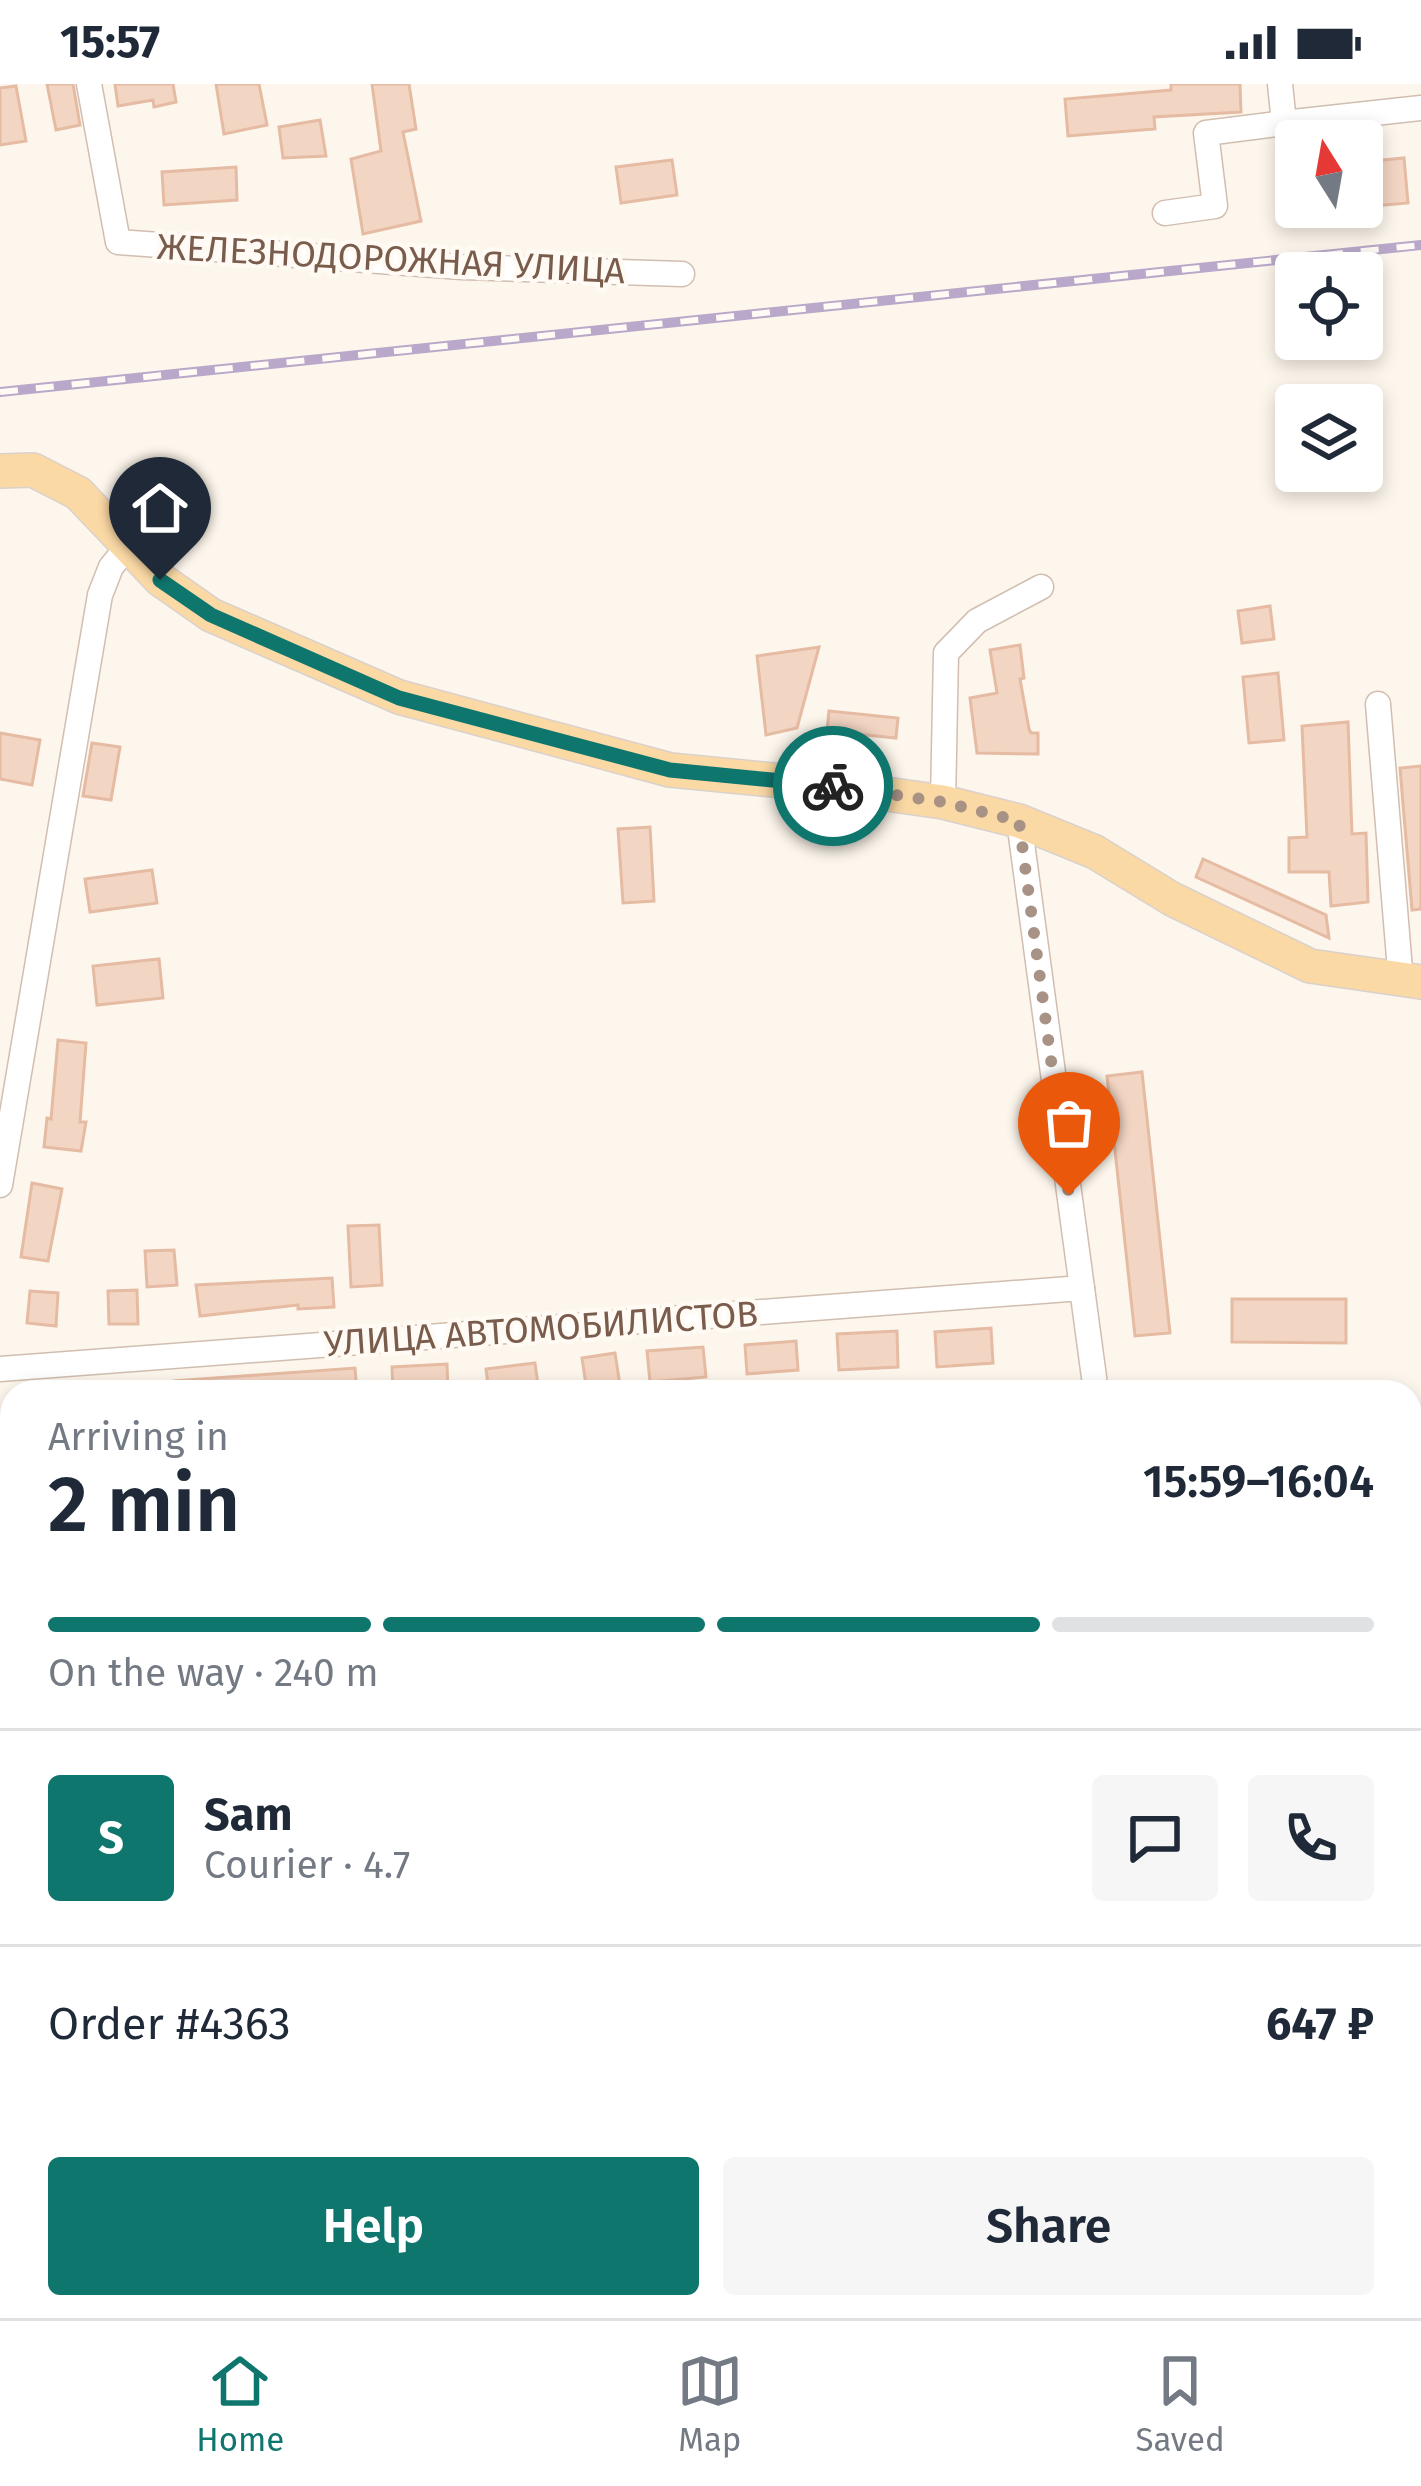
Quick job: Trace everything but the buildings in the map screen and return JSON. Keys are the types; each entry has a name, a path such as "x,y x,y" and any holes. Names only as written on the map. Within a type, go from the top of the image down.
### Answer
{"main road":[{"path":"0,471 33,470 78,493 160,580 211,615 399,698 670,770 943,802 1019,821 1095,852 1172,898 1310,966 1411,982"}],"street":[{"name":"ЖЕЛЕЗНОДОРОЖНАЯ УЛИЦА","path":"89,84 118,242 462,268 682,274"},
{"path":"1280,84 1284,120"},
{"path":"1305,120 1421,109"},
{"path":"1165,213 1215,206 1206,133 1275,123"},
{"path":"0,1185 8,1103 100,595 110,567 129,544"},
{"path":"943,802 946,653 977,621 1041,587"},
{"path":"1378,704 1411,982"},
{"path":"1019,821 1094,1380"},
{"name":"УЛИЦА АВТОМОБИЛИСТОВ","path":"0,1369 1082,1288"}],"railway":[{"path":"0,392 1421,245"}],"way so far":[{"path":"833,786 943,802 1019,821 1069,1195"}],"route":[{"path":"160,580 211,615 399,698 670,770 833,786"}]}
